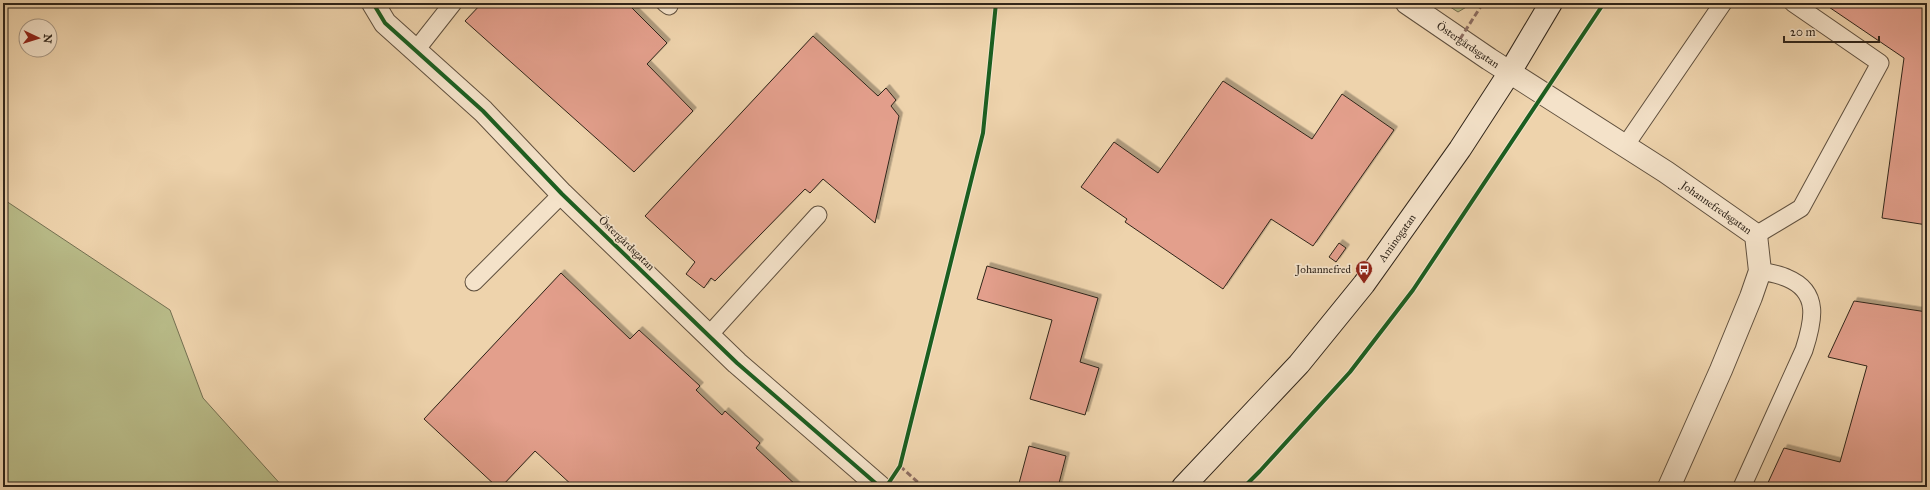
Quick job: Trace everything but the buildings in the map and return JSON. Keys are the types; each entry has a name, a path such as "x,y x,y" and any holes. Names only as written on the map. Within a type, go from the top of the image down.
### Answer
{"street":[{"name":"Östergårdsgatan","path":"373,3 385,23 483,111 562,194 737,363 880,487"},
{"name":"Östergårdsgatan","path":"1407,3 1510,72"},
{"name":"Aminogatan","path":"1183,487 1299,364 1364,284 1427,197 1510,72 1551,3"},
{"name":"Johannefredsgatan","path":"1510,72 1666,172 1756,235 1760,271 1721,370 1668,487"}],"lane":[{"path":"416,50 453,3"},
{"path":"1625,146 1723,3"},
{"path":"1756,235 1801,208 1880,64 1792,3"},
{"path":"474,282 562,194"},
{"path":"709,335 818,215"},
{"path":"1742,487 1804,350 1813,314 1811,300 1804,289 1788,278 1760,271"}],"green space":[{"path":"1444,3 1473,3 1458,12"},
{"path":"3,199 170,310 203,398 283,487 3,487"}],"marked path":[{"path":"1460,39 1483,3"},
{"path":"900,466 923,487"}],"cycle path":[{"path":"373,3 385,23 483,111 562,194 737,363 880,487"},
{"path":"886,487 900,466 983,133 996,3"},
{"path":"1244,487 1350,372 1413,290 1604,3"}],"place":[{"name":"Johannefred","path":"1364,284"}]}
